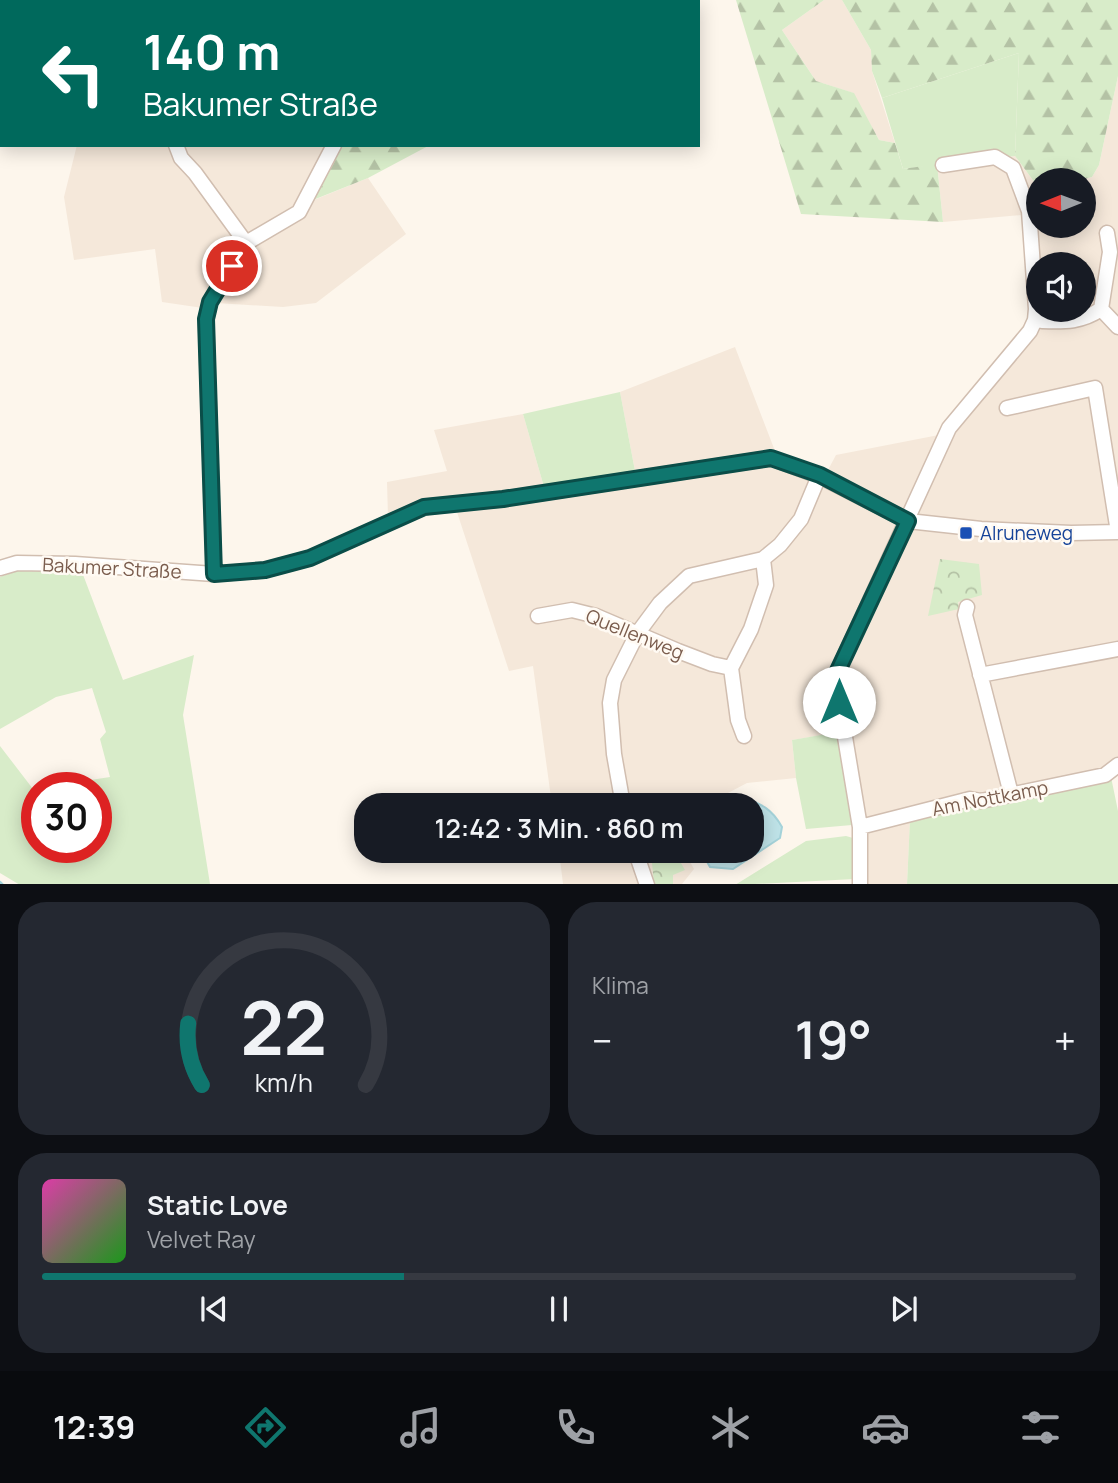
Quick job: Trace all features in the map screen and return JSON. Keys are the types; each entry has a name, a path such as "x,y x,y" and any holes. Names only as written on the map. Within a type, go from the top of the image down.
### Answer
{"street":[{"path":"177,147 181,158 246,243"},
{"path":"214,574 206,319 210,302 246,243 299,212 333,147"},
{"path":"860,884 860,827 835,677 949,428 1030,331 1036,309 1029,211 1013,168 995,157 943,165"},
{"path":"1096,312 1101,309 1110,252 1107,233"},
{"path":"1101,309 1118,327"},
{"name":"Bakumer Straße","path":"0,568 17,563 75,564 214,574 265,570 310,558 424,507 503,499 771,458 820,475 908,521 981,529 1118,532 1095,388 1007,408"},
{"path":"620,793 610,703 614,680 637,634 660,603 689,576 763,559 780,545 801,519 820,475"},
{"path":"744,736 738,720 731,668 751,629 766,585 763,559"},
{"path":"967,607 965,615 1011,794"},
{"name":"Quellenweg","path":"538,616 572,610 596,616 712,664 731,668"},
{"path":"980,675 1118,649"},
{"name":"Am Nottkamp","path":"860,827 970,799 981,801 1105,775 1118,765"},
{"path":"640,863 647,884"}],"shaded area":[{"path":"824,0 842,0 871,50 872,71 895,143 879,140 853,93 816,81 782,30"},
{"path":"1118,76 1118,763 1107,772 862,823 848,731 792,740 796,778 747,783 728,793 550,793 533,666 509,671 456,509 388,517 387,482 447,471 434,430 523,414 544,487 635,471 620,392 735,347 775,451 776,465 821,483 836,455 949,433 947,423 1026,322 1096,322 1096,252 1033,252 1033,238 1096,238 1096,170"},
{"path":"76,147 337,147 309,202 368,178 406,234 316,303 283,307 216,303 203,308 162,302 155,249 74,260 64,197"},
{"path":"1015,156 1026,171 1026,215 943,222 937,164"},
{"path":"910,819 907,884 863,884 864,837 868,832"},
{"path":"560,863 691,863 694,869 682,884 563,884"}],"green space":[{"path":"736,0 824,0 782,30 816,81 854,93 879,140 895,143 903,169 937,164 943,222 801,214"},
{"path":"842,0 1118,0 1118,76 1099,165 1096,170 1096,168 1026,168 1026,171 1015,156 1019,53 882,98 872,71 871,50"},
{"path":"1019,53 1015,156 903,169 882,98"},
{"path":"337,147 426,147 368,178 308,202"},
{"path":"620,392 635,471 544,487 523,414"},
{"path":"940,559 979,564 982,595 958,602 959,609 928,616"},
{"path":"17,571 82,572 123,680 194,655 183,715 210,884 18,884 0,873 0,746 21,773 21,863 112,863 112,772 109,772 100,739 106,732 92,688 56,697 0,729 0,577"},
{"path":"838,732 852,825 806,829 792,740"},
{"path":"1111,777 1118,811 1118,884 907,884 910,819 964,804 977,809"},
{"path":"846,836 853,838 855,879 737,884 806,841"},
{"path":"652,863 681,863 685,870 673,875 673,884 654,884"}],"water":[{"path":"764,807 782,827 780,838 764,849"},
{"path":"708,863 742,863 733,869 710,867"}],"place":[{"name":"Alruneweg","path":"966,533"}],"route":[{"path":"232,266 210,302 206,319 214,574 265,570 310,558 424,507 503,499 771,458 820,475 908,521 835,677 839,702"}]}
